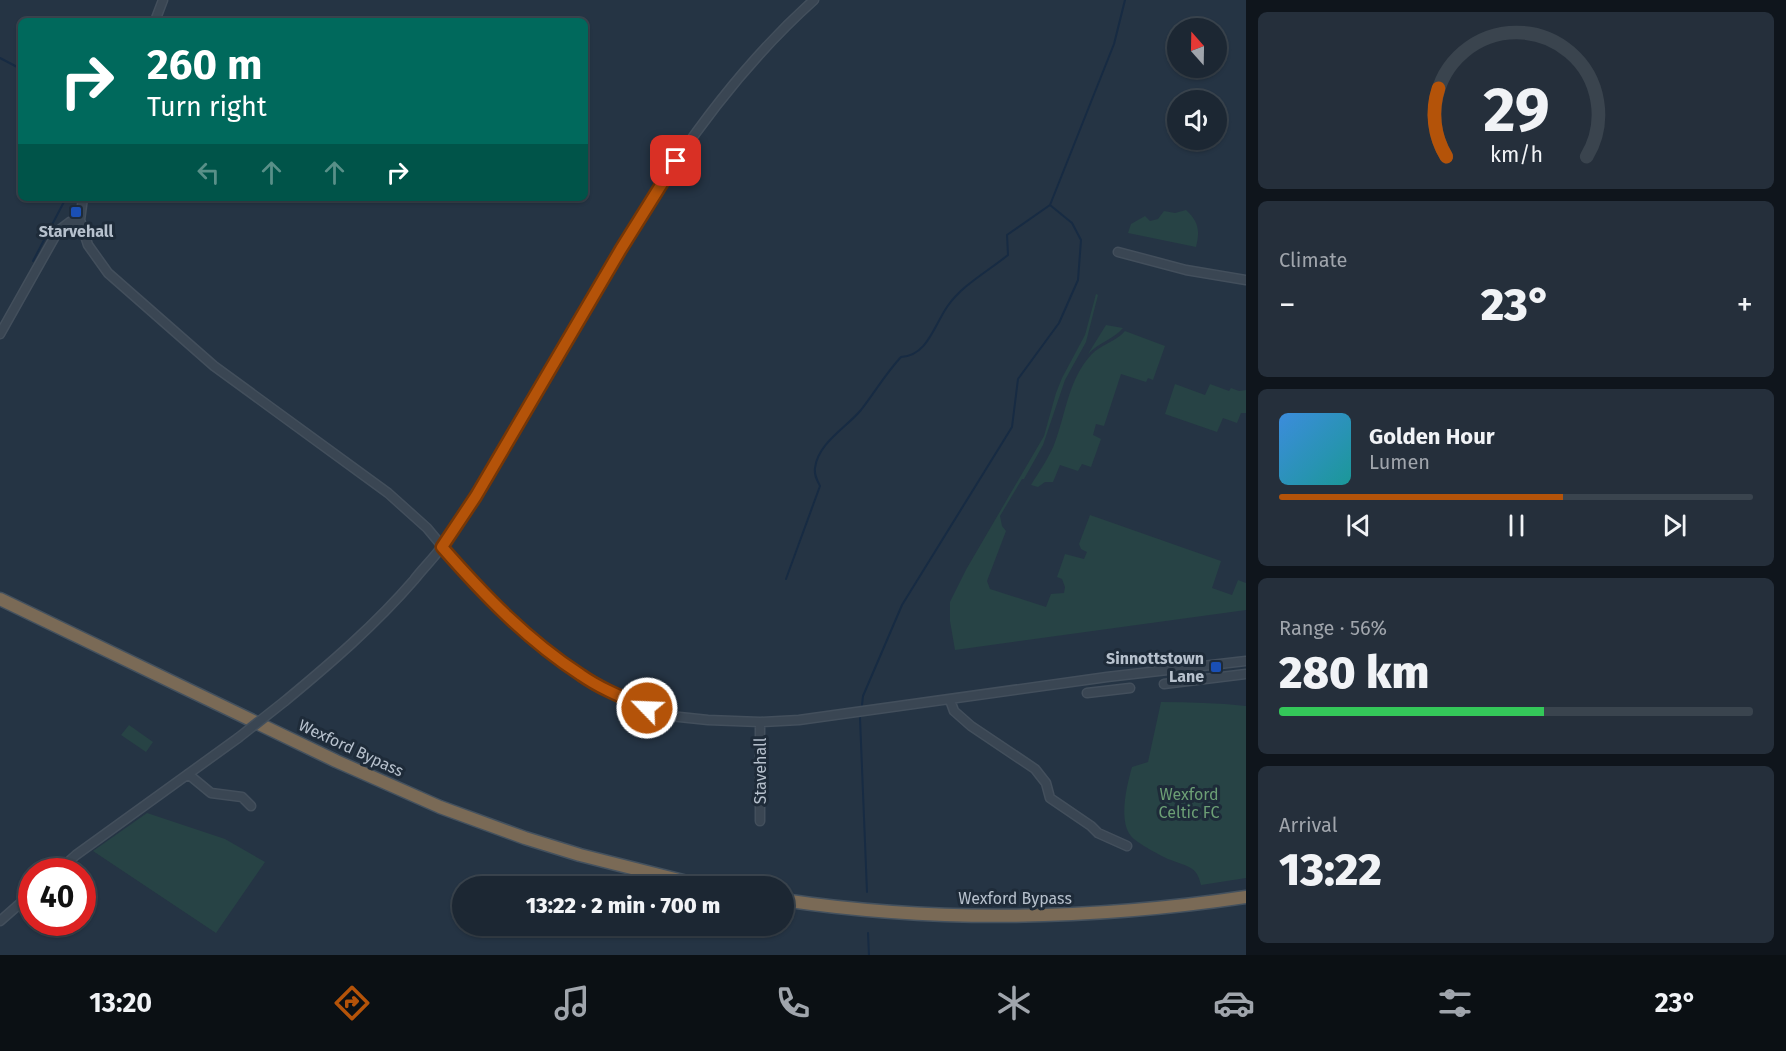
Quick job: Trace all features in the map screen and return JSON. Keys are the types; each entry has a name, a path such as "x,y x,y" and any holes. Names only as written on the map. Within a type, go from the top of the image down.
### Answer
{"highway":[{"name":"Wexford Bypass","path":"0,599 336,761 440,807 580,855 664,876"},
{"name":"Wexford Bypass","path":"794,901 895,913 1032,917 1127,912 1246,897"}],"street":[{"path":"156,18 163,0"},
{"path":"73,858 238,738 285,701 373,624 442,547 476,496 621,249 701,124 730,86 794,17 814,0"},
{"path":"83,201 80,220 88,245 108,273 214,366 388,492 427,528 468,578 505,615 557,658 604,688 647,708 670,716 708,720 760,722 799,720 1107,677 1246,661"},
{"path":"0,334 58,231 70,222 80,220"},
{"path":"1118,252 1186,270 1246,280"},
{"path":"1164,684 1246,675"},
{"path":"1107,677 1108,690"},
{"path":"1087,693 1130,688"},
{"path":"950,700 954,711 971,726 1035,769 1046,783 1050,798 1098,833 1127,846"},
{"name":"Stavehall","path":"760,722 760,821"},
{"path":"188,774 211,792 242,797 251,806"},
{"path":"0,921 18,905"}],"green space":[{"path":"1186,210 1194,219 1197,227 1196,247 1128,233 1131,224 1145,216 1150,221 1158,219 1164,211 1175,213"},
{"path":"1096,294 1098,295 1086,342 1065,380 1043,445 1000,516 1002,526 1006,531 987,581 990,589 1046,607 1051,594 1064,593 1065,587 1062,579 1057,577 1065,554 1084,559 1087,552 1081,549 1079,544 1090,515 1221,561 1212,588 1232,595 1238,580 1246,583 1246,610 955,650 950,621 950,602 967,568 1044,436 1062,378 1085,335"},
{"path":"1106,325 1123,328 1088,354"},
{"path":"1125,331 1165,346 1153,380 1148,378 1146,382 1121,374 1104,426 1096,424 1093,435 1101,439 1091,467 1082,464 1078,471 1060,465 1053,482 1045,482 1038,487 1031,485 1054,445 1072,386 1083,365 1095,351"},
{"path":"1175,384 1205,395 1210,384 1229,391 1231,388 1239,391 1246,390 1246,413 1241,413 1237,423 1223,418 1217,432 1165,414"},
{"name":"Wexford Celtic FC","path":"1161,702 1246,706 1246,878 1201,885 1197,874 1191,868 1144,846 1131,836 1127,829 1124,812 1130,774 1132,767 1148,762"},
{"path":"129,725 153,742 146,752 121,735"},
{"path":"147,813 225,839 265,862 216,933 93,851"}],"waterway":[{"path":"862,705 863,696 902,605 1012,427 1018,379 1059,323 1078,280 1081,240 1072,223 1050,205 1114,44 1125,0"},
{"path":"0,58 18,67"},
{"path":"33,261 64,201"},
{"path":"786,579 820,486 815,471 821,451 861,410 901,357 910,355 924,346 953,299 967,285 1008,255 1007,235 1050,205"},
{"path":"860,718 867,892"},
{"path":"868,933 869,955"}],"place":[{"name":"Starvehall","path":"76,212"},
{"name":"Sinnottstown Lane","path":"1216,667"}],"route":[{"path":"647,708 581,675 541,646 496,607 442,547 476,496 621,249 676,161"}]}
